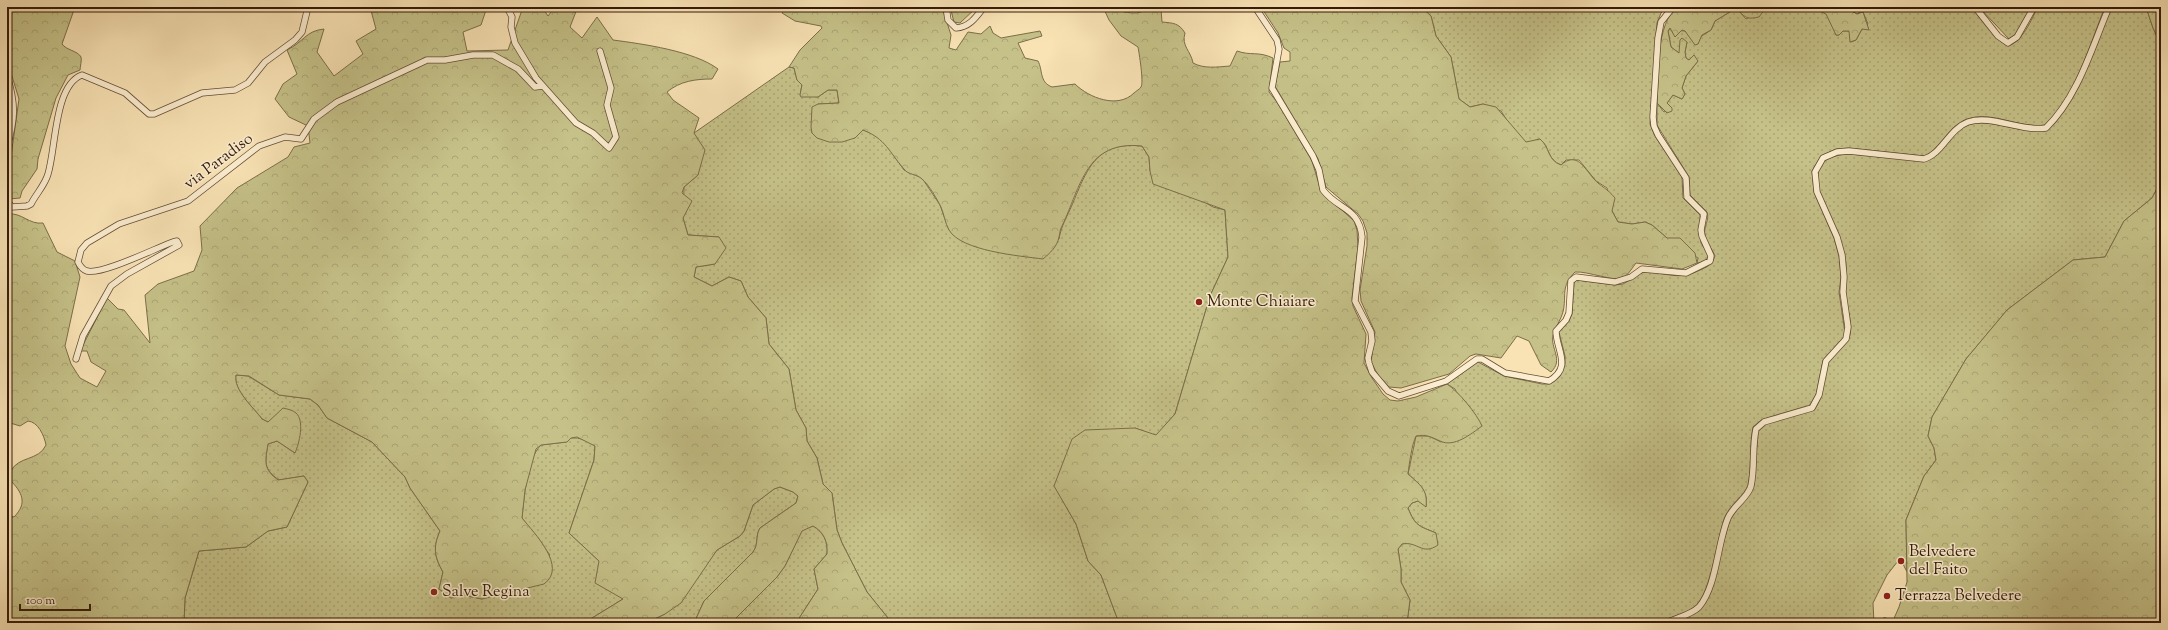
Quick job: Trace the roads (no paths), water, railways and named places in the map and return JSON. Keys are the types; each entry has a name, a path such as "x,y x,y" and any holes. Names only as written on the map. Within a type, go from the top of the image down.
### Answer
{"street":[{"path":"8,203 27,206 31,204 48,175 62,100 69,83 76,77 82,75 125,93 149,114 154,114 202,93 235,90 248,83 265,62 295,40 302,32 308,7"},
{"path":"507,7 512,17 512,32 515,43 542,86 576,123 593,133 609,148 616,137 607,105 611,88 600,51"},
{"path":"946,7 948,20 951,26 956,28 964,28 984,7"},
{"path":"1255,7 1276,40 1279,49 1272,88 1313,156 1319,170 1323,190 1355,216 1361,227 1362,237 1355,301 1371,332 1372,341 1368,358 1369,364 1372,372 1388,391 1399,396 1446,382 1477,359 1482,359 1505,373 1549,381 1558,372 1562,363 1562,356 1556,332 1566,320 1569,313 1571,281 1576,276 1615,282 1622,281 1642,269 1686,273 1710,261 1711,256 1703,241 1701,230 1704,214 1687,197 1686,178 1654,126 1658,38 1661,22 1673,7"},
{"path":"1850,7 1857,10 1863,7"},
{"path":"1975,7 1998,36 2008,43 2017,36 2034,7"},
{"path":"1666,623 1696,610 1704,599 1712,579 1727,519 1734,507 1750,490 1755,457 1756,429 1764,422 1812,408 1819,396 1826,361 1846,339 1848,327 1843,292 1844,277 1842,255 1837,237 1817,192 1815,172 1823,158 1837,152 1849,151 1924,159 1932,156 1952,132 1967,123 1978,120 1989,120 2022,128 2046,128 2057,118 2076,84 2108,7"},
{"name":"via Paradiso","path":"76,359 83,336 111,286 127,274 179,245 177,241 173,242 113,266 99,270 84,270 78,262 81,250 87,243 115,227 188,202 259,146 285,137 301,139 314,119 337,102 427,60 445,60 473,55 493,56 518,69 535,87 542,86"},
{"path":"7,75 14,97 14,122 7,148"}],"place":[{"name":"Monte Chiaiare","path":"1199,302"},
{"name":"Belvedere del Faito","path":"1901,561"},
{"name":"Salve Regina","path":"434,592"},
{"name":"Terrazza Belvedere","path":"1887,596"}]}
